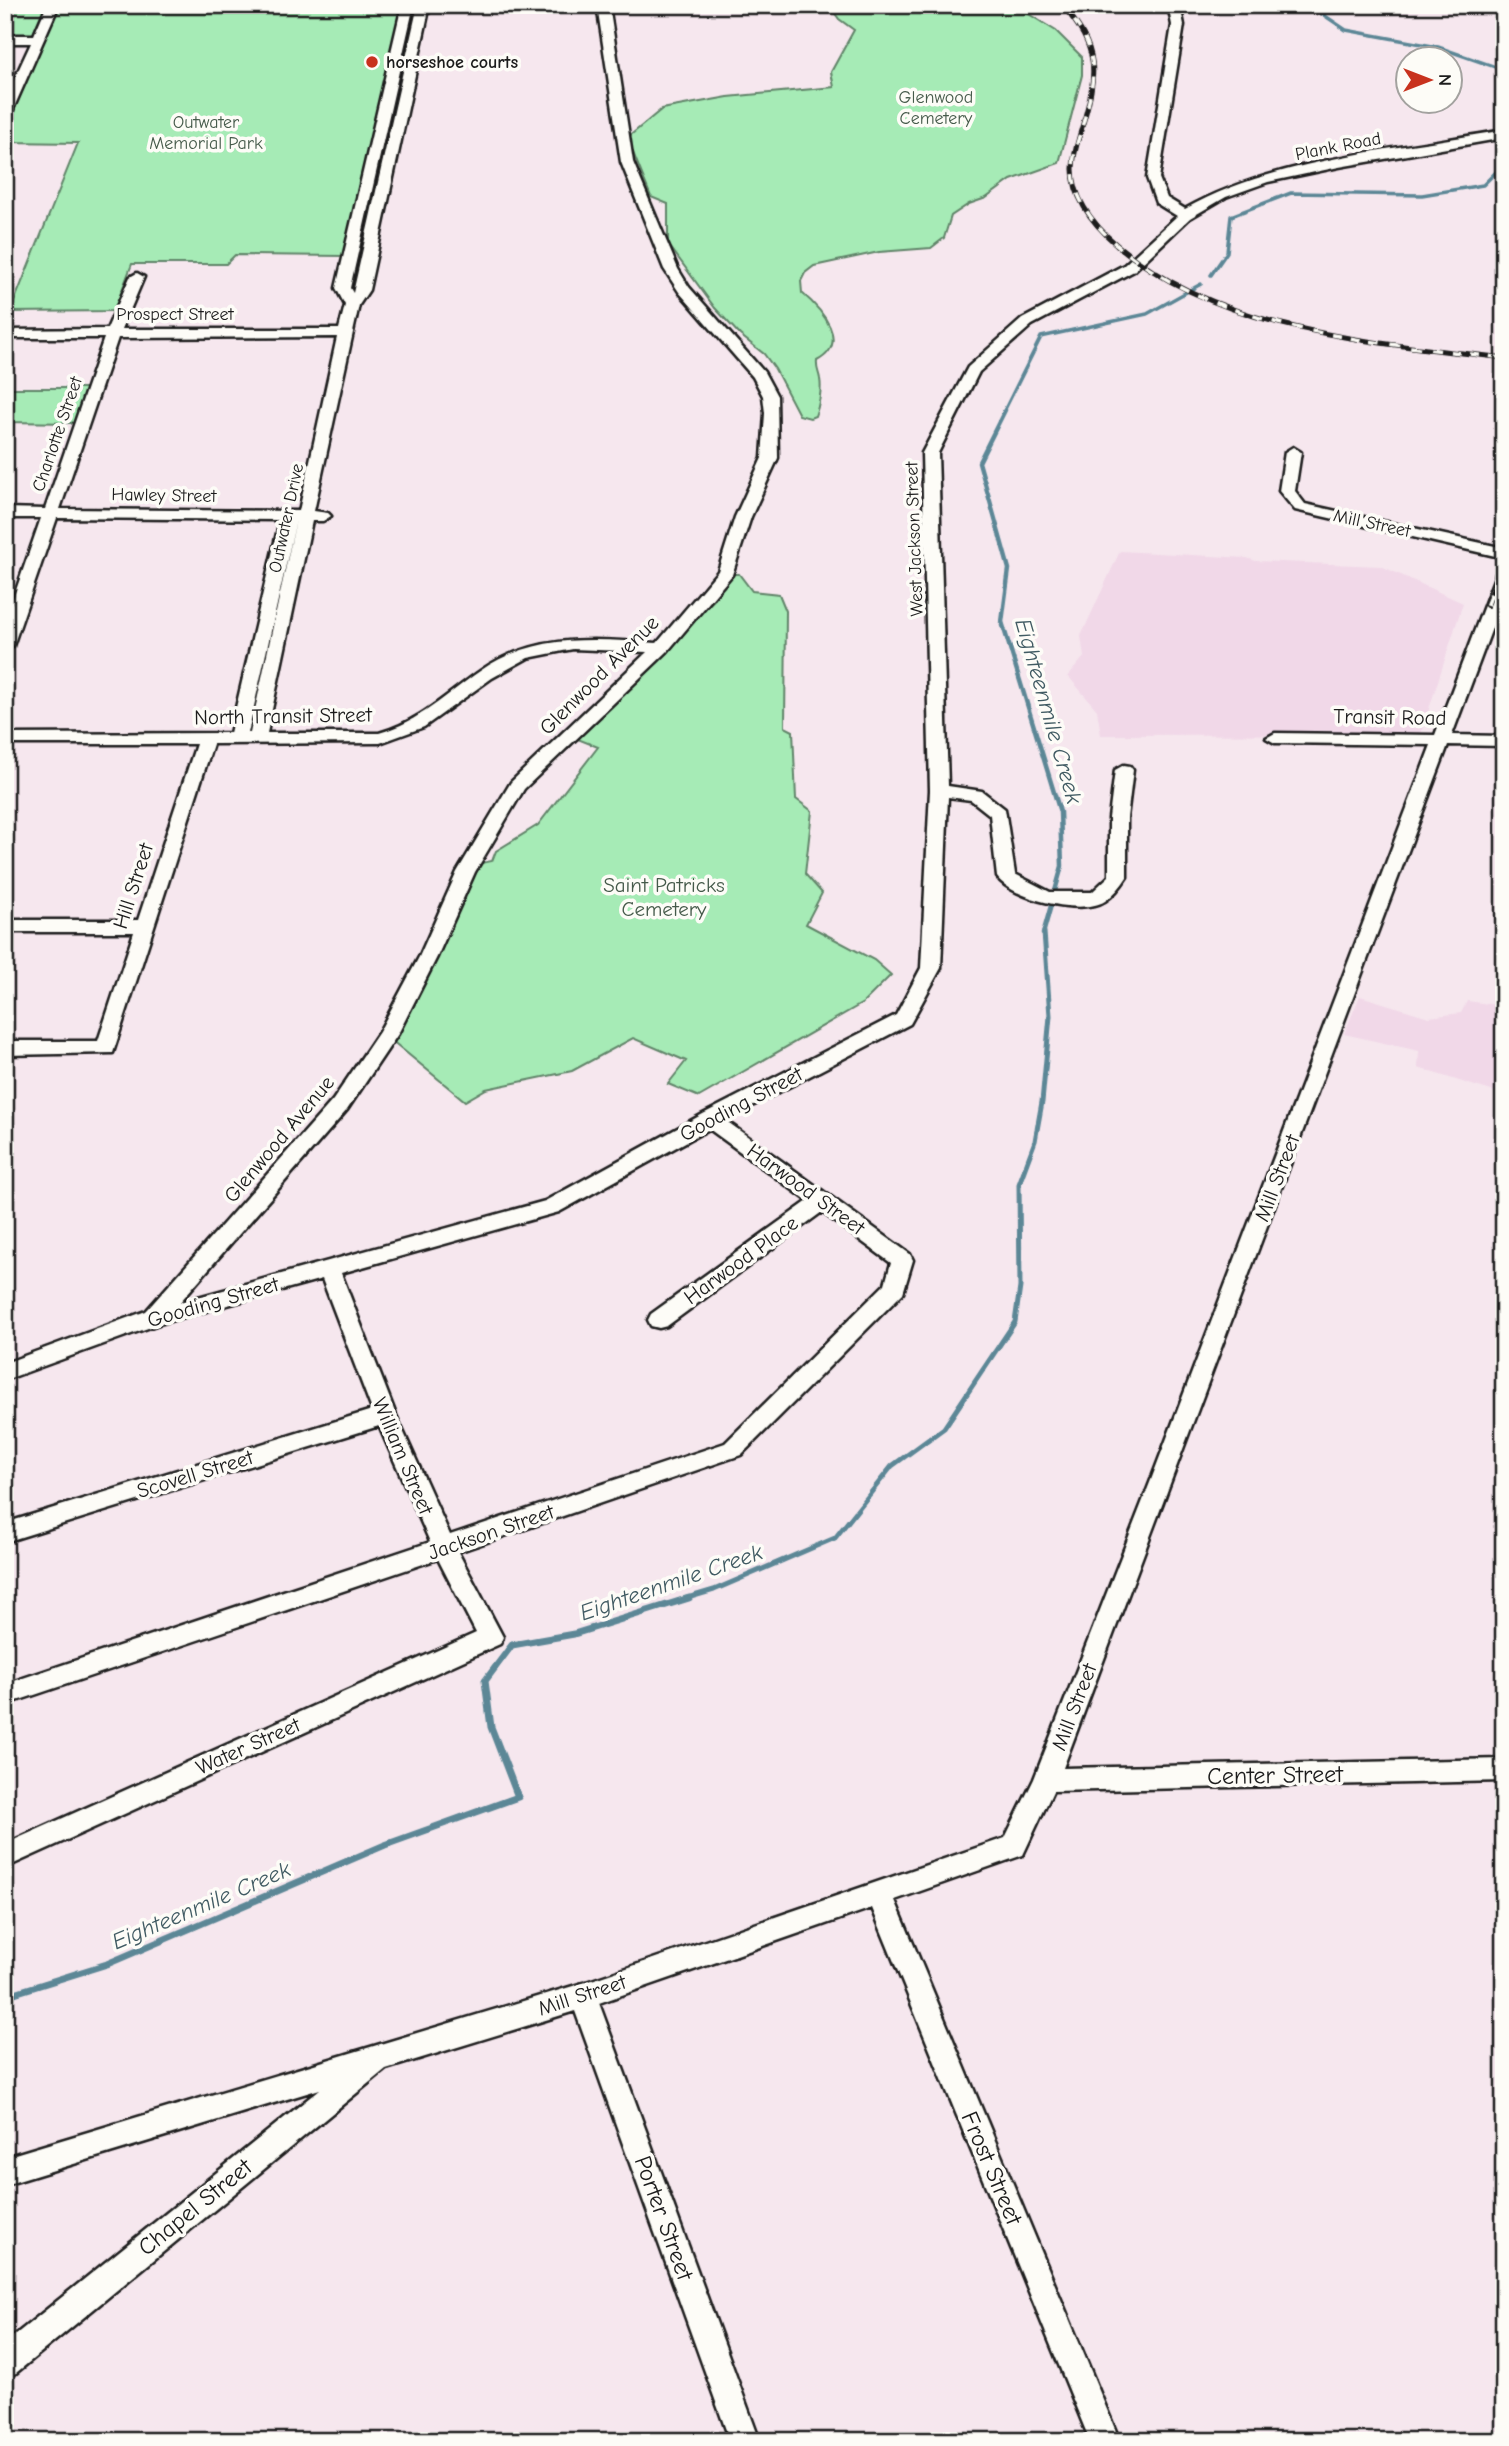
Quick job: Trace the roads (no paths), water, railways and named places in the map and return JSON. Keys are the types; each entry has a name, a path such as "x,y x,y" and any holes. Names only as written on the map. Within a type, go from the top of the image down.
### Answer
{"street":[{"path":"5,114 52,5"},
{"name":"Outwater Drive","path":"352,305 343,288 408,5"},
{"name":"Outwater Drive","path":"257,739 315,516 345,332 352,305 362,290 424,5"},
{"name":"Glenwood Avenue","path":"154,1317 340,1105 365,1071 428,957 466,872 517,786 661,648 726,572 736,517 770,458 770,396 759,375 684,289 671,269 627,162 603,5"},
{"path":"1174,5 1178,25 1153,178 1161,200 1185,215"},
{"path":"5,39 38,39"},
{"name":"Plank Road","path":"1185,215 1222,194 1265,179 1504,134"},
{"name":"West Jackson Street","path":"939,790 930,453 973,370 1027,322 1129,268 1185,215"},
{"name":"Charlotte Street","path":"5,646 113,333 137,276"},
{"name":"Prospect Street","path":"5,334 345,332"},
{"name":"Mill Street","path":"1293,452 1287,491 1300,507 1504,553"},
{"name":"Hawley Street","path":"5,513 315,516"},
{"name":"Outwater Drive","path":"238,738 289,516"},
{"name":"Mill Street","path":"5,2171 386,2053 583,1996 1014,1847 1046,1780 1443,741 1504,574"},
{"name":"North Transit Street","path":"5,739 356,740 392,736 421,722 499,666 533,650 570,645 661,648"},
{"name":"Transit Road","path":"1275,738 1504,741"},
{"name":"Hill Street","path":"5,1048 106,1048 206,739"},
{"path":"939,790 976,794 999,813 1006,877 1037,897 1058,901 1097,898 1118,877 1118,818 1124,770"},
{"name":"Gooding Street","path":"5,1372 154,1317 552,1207 710,1119 903,1019 931,968 939,790"},
{"path":"5,926 144,926"},
{"name":"Harwood Street","path":"710,1119 902,1260"},
{"name":"Harwood Place","path":"659,1320 823,1201"},
{"name":"Jackson Street","path":"5,1695 733,1449 895,1287 902,1260"},
{"name":"William Street","path":"329,1269 385,1415 444,1548 491,1637"},
{"name":"Scovell Street","path":"5,1533 385,1415"},
{"name":"Water Street","path":"5,1856 491,1637"},
{"name":"Center Street","path":"1046,1780 1504,1770"},
{"name":"Frost Street","path":"879,1894 1105,2441"},
{"name":"Porter Street","path":"583,1996 745,2441"},
{"name":"Chapel Street","path":"5,2362 386,2053"}],"waterway":[{"path":"1309,5 1346,30 1438,47 1504,70"},
{"name":"Eighteenmile Creek","path":"1211,275 1227,252 1231,216 1291,193 1422,195 1483,185 1504,164"},
{"name":"Eighteenmile Creek","path":"1004,411 1041,337 1147,314 1201,284"},
{"name":"Eighteenmile Creek","path":"1005,410 979,462 1009,569 1002,622 1060,812 1062,866 1043,934"},
{"name":"Eighteenmile Creek","path":"684,1599 714,1590 835,1538 892,1466 944,1428 1015,1322 1020,1287 1019,1184 1035,1141 1042,1102 1050,1016 1044,932"},
{"name":"Eighteenmile Creek","path":"5,1996 107,1964 385,1845 518,1797 491,1727 485,1681 512,1645 574,1634 689,1598"}],"railway":[{"path":"1062,5 1083,35 1089,49 1093,76 1074,158 1074,180 1087,211 1117,245 1158,274 1203,298 1251,315 1352,338 1504,358"},
{"path":"1487,605 1504,564"}],"place":[{"name":"horseshoe courts","path":"372,62"}],"park label":[{"name":"Glenwood Cemetery","path":"936,107"},
{"name":"Outwater Memorial Park","path":"206,132"},
{"name":"Saint Patricks Cemetery","path":"664,897"}]}
